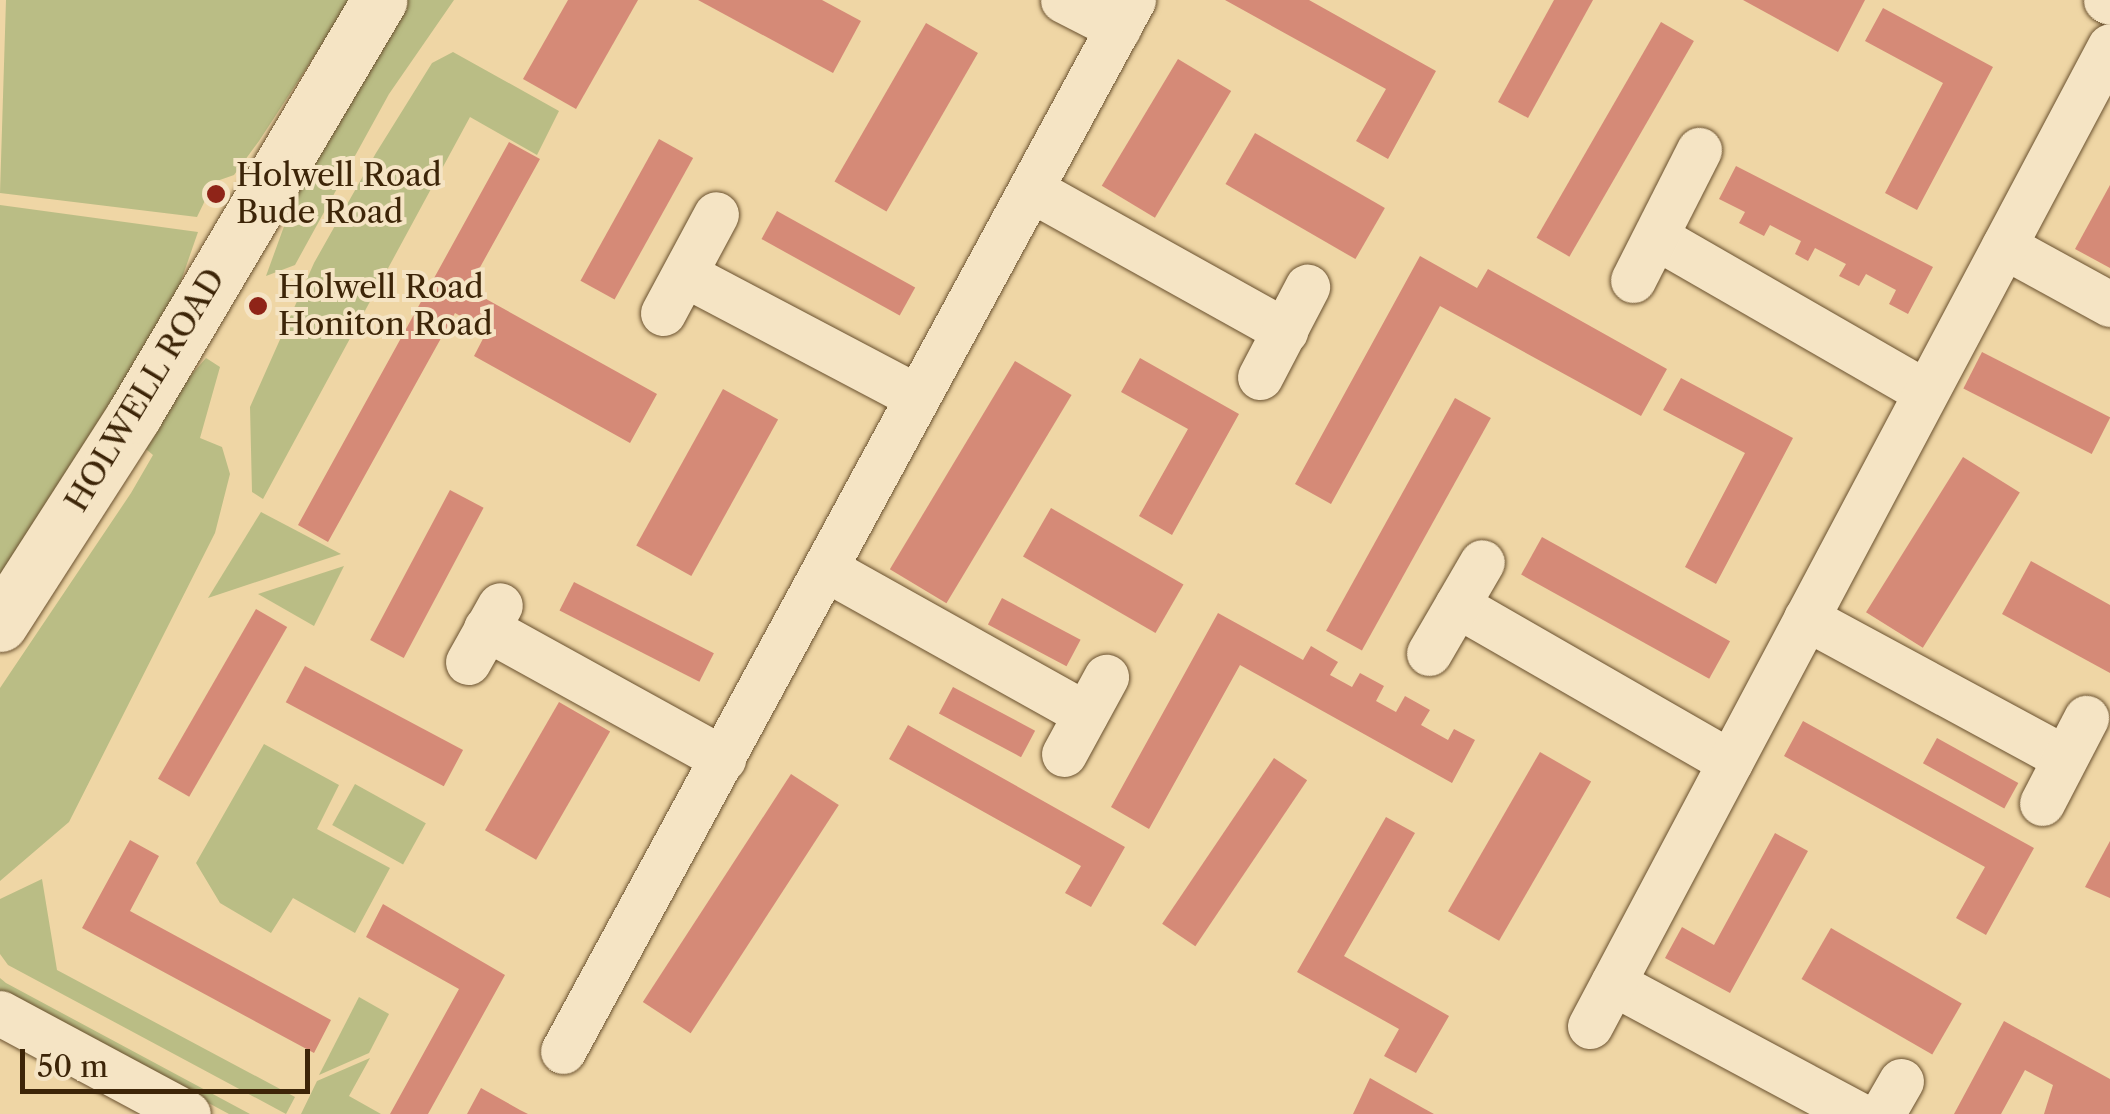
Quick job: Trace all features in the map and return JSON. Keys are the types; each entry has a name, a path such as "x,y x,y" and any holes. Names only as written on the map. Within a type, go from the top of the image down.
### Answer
{"street":[{"name":"HOLWELL ROAD","path":"0,624 134,415 378,0"},
{"path":"563,1051 828,570 917,397 1126,14 1063,0"},
{"path":"1590,1026 2110,46"},
{"path":"1633,280 1699,150"},
{"path":"1032,190 1285,332"},
{"path":"663,313 716,214"},
{"path":"1656,237 1926,392"},
{"path":"2004,246 2110,304"},
{"path":"686,274 917,397"},
{"path":"1260,378 1306,287"},
{"path":"1429,654 1482,562"},
{"path":"828,570 1096,696 1064,754"},
{"path":"1457,605 1730,762"},
{"path":"1806,618 2066,758"},
{"path":"485,632 724,759"},
{"path":"2042,804 2086,718"},
{"path":"1613,983 1857,1114"},
{"path":"0,1014 188,1114"}],"green space":[{"path":"6,0 351,0 259,141 234,175 214,182 197,217 0,193"},
{"path":"407,0 454,0 389,94 295,265 266,276 303,174"},
{"path":"453,52 559,111 537,155 470,117 263,499 252,492 250,407 314,263 376,153 432,63"},
{"path":"0,205 198,232 174,301 0,590"},
{"path":"206,358 220,367 200,438 222,447 230,474 215,533 69,822 0,881 0,688 131,493 153,455 140,444 161,410"},
{"path":"261,512 341,554 208,598"},
{"path":"344,566 314,626 258,594"},
{"path":"264,744 339,785 317,829 390,868 355,933 293,898 271,933 220,903 196,863"},
{"path":"355,784 426,823 403,864 332,825"},
{"path":"42,879 57,970 295,1097 286,1114 8,965 0,954 0,899"},
{"path":"0,978 250,1114 229,1114 0,991"},
{"path":"359,997 389,1014 369,1053 319,1075"},
{"path":"370,1058 349,1096 381,1114 301,1114 317,1081"}],"building":[{"path":"568,0 638,0 576,109 523,79"},
{"path":"698,0 822,0 861,21 833,73"},
{"path":"1225,0 1309,0 1436,71 1388,159 1356,141 1386,89"},
{"path":"1554,0 1593,0 1528,118 1498,102"},
{"path":"1743,0 1865,0 1838,52"},
{"path":"1883,8 1993,67 1917,210 1885,193 1943,83 1865,41"},
{"path":"1661,22 1694,41 1569,257 1536,238"},
{"path":"926,23 978,53 886,211 834,181"},
{"path":"1178,59 1231,91 1155,218 1102,186"},
{"path":"1255,133 1385,208 1355,259 1226,184"},
{"path":"659,139 693,158 615,300 580,281"},
{"path":"509,142 540,159 468,289 657,394 630,443 474,356 487,331 455,313 328,542 298,525"},
{"path":"1736,166 1933,267 1908,314 1889,304 1896,290 1866,274 1859,286 1839,276 1846,264 1815,248 1808,261 1795,254 1801,241 1770,225 1764,236 1739,223 1745,212 1719,199"},
{"path":"2110,185 2110,268 2075,249"},
{"path":"777,211 915,288 900,316 761,239"},
{"path":"1420,256 1477,288 1488,269 1667,369 1641,416 1440,306 1331,504 1295,484"},
{"path":"1982,352 2110,417 2092,454 1963,389"},
{"path":"1140,358 1239,414 1172,535 1139,516 1188,429 1121,392"},
{"path":"1015,361 1072,395 946,603 890,569"},
{"path":"1681,378 1793,438 1716,584 1685,567 1745,453 1663,410"},
{"path":"723,389 778,420 691,576 636,546"},
{"path":"1455,398 1491,418 1362,651 1326,631"},
{"path":"1963,457 2020,493 1923,648 1866,612"},
{"path":"450,490 484,508 404,658 370,640"},
{"path":"1051,508 1184,584 1156,633 1023,556"},
{"path":"1542,537 1730,641 1709,679 1521,575"},
{"path":"2031,561 2110,605 2110,673 2002,614"},
{"path":"574,582 714,653 699,682 559,611"},
{"path":"1002,598 1081,640 1066,666 988,624"},
{"path":"256,609 287,627 189,797 158,779"},
{"path":"1218,613 1303,660 1311,646 1338,662 1330,675 1352,687 1360,673 1384,686 1376,701 1396,712 1405,696 1430,710 1421,725 1448,740 1454,729 1475,740 1452,783 1240,665 1149,829 1111,807"},
{"path":"305,666 463,750 444,786 286,702"},
{"path":"953,687 1035,731 1021,757 939,713"},
{"path":"559,702 610,732 536,860 485,830"},
{"path":"1803,721 2034,848 1986,935 1956,918 1985,867 1784,756"},
{"path":"908,725 1125,847 1091,907 1065,893 1081,866 889,759"},
{"path":"1937,738 2018,783 2004,808 1923,763"},
{"path":"1540,752 1591,781 1499,941 1448,911"},
{"path":"1274,758 1307,780 1195,946 1162,924"},
{"path":"791,774 839,805 691,1033 643,1002"},
{"path":"1386,817 1415,833 1344,956 1449,1016 1416,1073 1384,1056 1399,1029 1297,972"},
{"path":"1775,833 1808,851 1730,993 1665,958 1682,927 1714,945"},
{"path":"130,840 159,856 130,911 331,1020 314,1053 82,928"},
{"path":"2110,841 2110,898 2085,887"},
{"path":"383,904 505,975 428,1114 390,1114 459,989 366,937"},
{"path":"1831,928 1962,1004 1932,1055 1802,979"},
{"path":"2004,1021 2110,1079 2110,1114 2044,1114 2053,1085 2025,1070 2001,1114 1954,1114"},
{"path":"1370,1078 1423,1108 1434,1114 1353,1114"},
{"path":"481,1088 520,1110 528,1114 467,1114"}],"place":[{"name":"Holwell Road Bude Road","path":"216,194"},
{"name":"Holwell Road Honiton Road","path":"258,306"}]}
